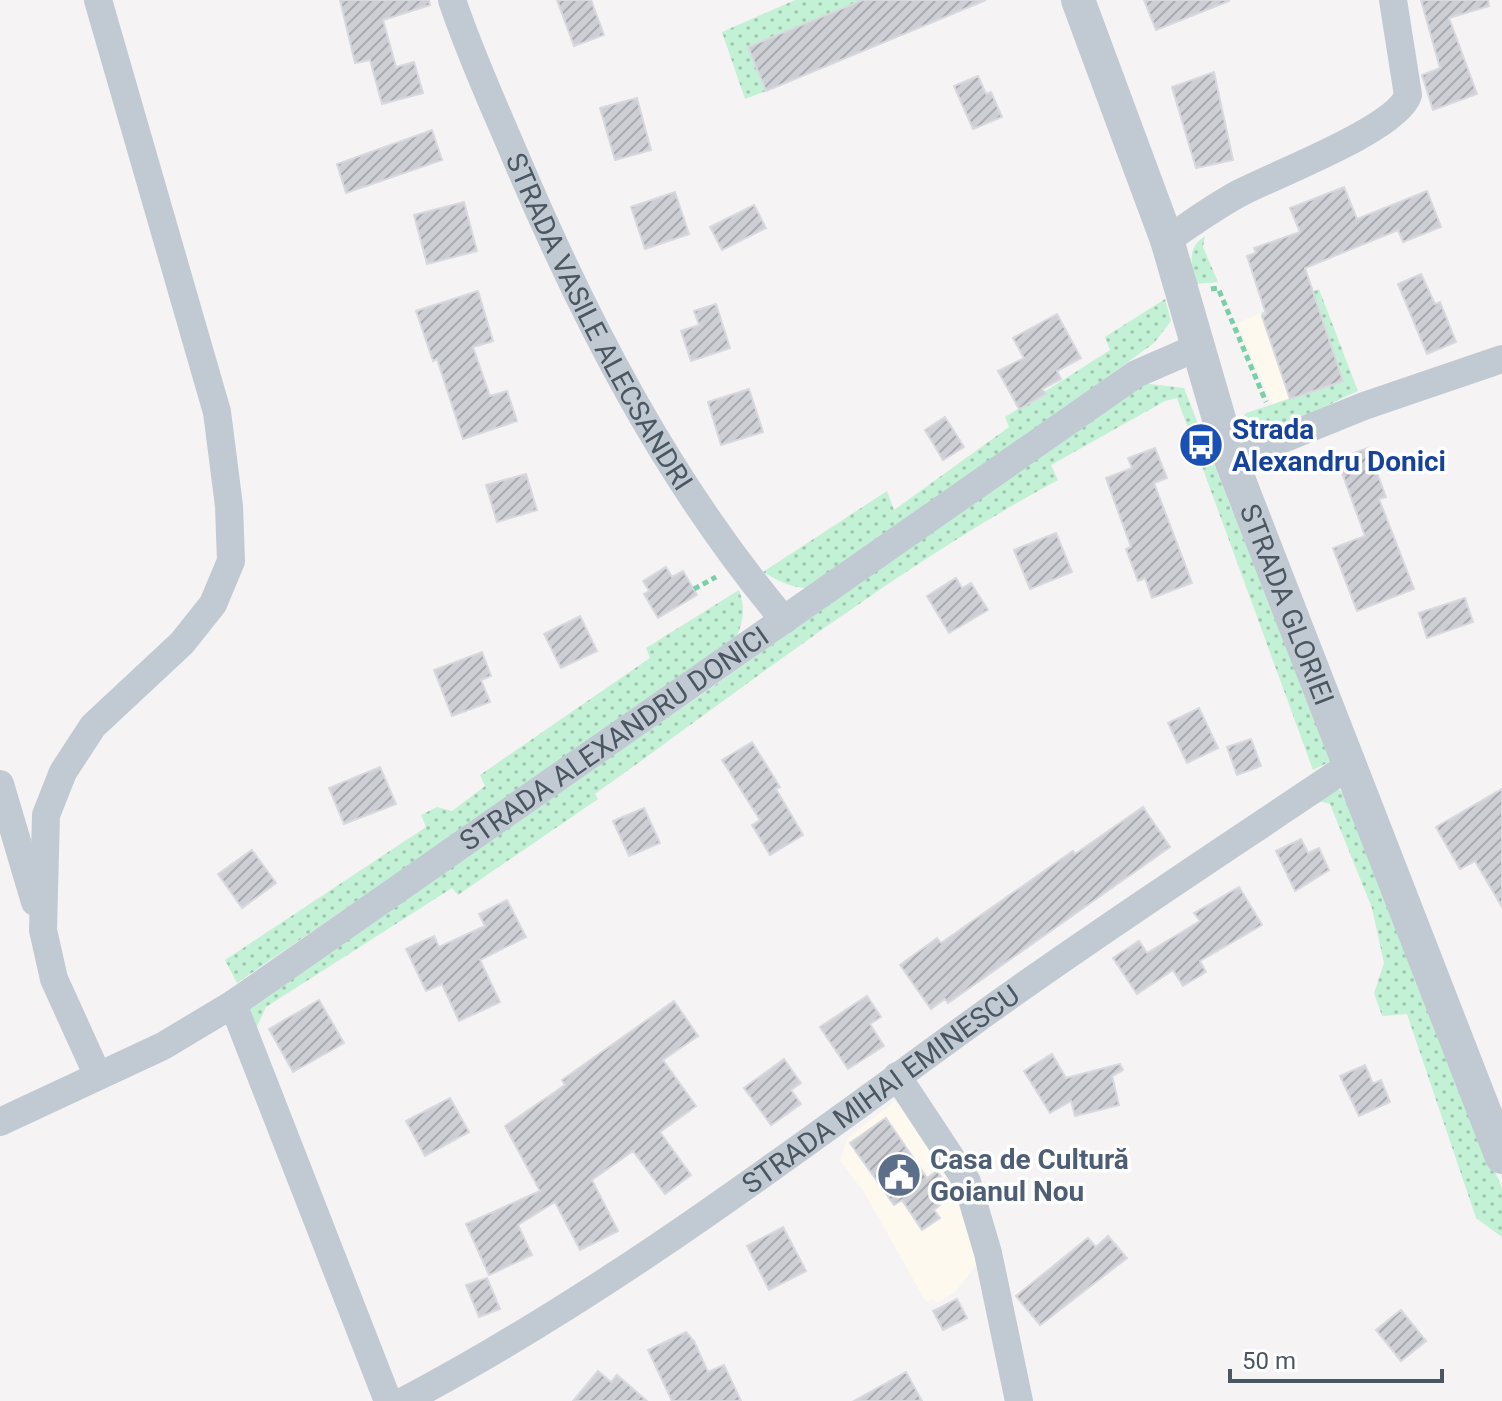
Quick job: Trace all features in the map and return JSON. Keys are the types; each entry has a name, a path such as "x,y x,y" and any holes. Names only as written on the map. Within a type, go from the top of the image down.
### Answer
{"street":[{"path":"43,930 46,815 63,772 93,726 182,643 213,604 231,561 229,506 217,412 98,0"},
{"name":"STRADA VASILE ALECSANDRI","path":"452,0 552,243 619,375 686,491 735,561 784,620"},
{"name":"STRADA GLORIEI","path":"1078,0 1167,240 1231,460 1502,1157"},
{"path":"1167,240 1237,194 1357,137 1405,105 1408,95 1393,0"},
{"name":"STRADA ALEXANDRU DONICI","path":"0,1122 163,1046 233,1004 1136,374 1198,347"},
{"path":"1231,460 1364,406 1502,359"},
{"name":"STRADA MIHAI EMINESCU","path":"404,1401 576,1301 1029,983 1350,765"},
{"path":"0,784 43,930 54,979 98,1076"},
{"path":"233,1004 388,1401"},
{"path":"897,1076 967,1182 988,1253 1019,1401"}],"path":[{"path":"1183,297 1218,288 1266,402"}],"shaded area":[{"path":"1319,289 1358,391 1281,424 1237,323"},
{"path":"901,1096 959,1185 982,1258 955,1292 937,1303 933,1299 926,1302 864,1192 840,1161 847,1139"}],"green space":[{"path":"795,0 863,0 748,47 766,91 745,99 722,32"},
{"path":"1205,236 1203,247 1218,282 1194,284 1193,251"},
{"path":"1319,289 1358,391 1284,425 1243,433 1239,423 1246,413 1343,381 1315,298 1262,316 1261,313"},
{"path":"1165,299 1171,321 1154,343 822,585 799,587 763,572 887,491 894,510 1009,427 1005,417 1110,350 1105,337"},
{"path":"1141,383 1184,388 1331,761 1313,770 1177,398 1165,401 1051,465 1058,480 939,550 880,589 595,794 598,799 458,895 452,888 266,1007 255,1031 245,1006 704,693"},
{"path":"739,590 743,616 735,641 237,983 225,960 426,827 421,815 437,807 452,811 485,786 480,775 650,658 646,648"},
{"path":"1338,789 1347,796 1424,1001 1502,1188 1502,1237 1476,1218 1407,1014 1382,1016 1374,993 1384,963 1372,908 1330,804 1319,801"}],"building":[{"path":"340,0 429,0 430,5 383,20 396,67 414,62 423,93 382,104 370,60 355,63"},
{"path":"557,0 591,0 604,35 574,46"},
{"path":"863,0 986,0 766,91 748,47"},
{"path":"1144,0 1229,0 1229,1 1156,30"},
{"path":"1421,0 1488,0 1489,6 1449,18 1477,94 1433,110 1422,75 1440,68"},
{"path":"1214,72 1233,160 1196,168 1172,87"},
{"path":"978,76 986,94 991,92 1002,117 973,129 954,86"},
{"path":"637,98 651,150 615,160 600,108"},
{"path":"432,130 442,160 346,193 337,164"},
{"path":"1344,187 1357,219 1427,191 1441,227 1403,242 1398,230 1305,268 1343,381 1290,399 1262,316 1266,314 1247,256 1256,253 1254,248 1300,232 1290,208"},
{"path":"675,192 689,234 645,249 631,207"},
{"path":"464,202 477,251 427,264 414,215"},
{"path":"754,205 766,228 722,250 710,227"},
{"path":"1421,274 1435,304 1440,302 1456,342 1427,354 1398,284"},
{"path":"478,291 493,341 473,347 490,396 507,391 517,421 463,439 437,359 433,361 416,311"},
{"path":"716,304 730,348 691,361 681,331 699,325 694,311"},
{"path":"1057,314 1081,358 1057,371 1061,379 1042,389 1046,394 1019,409 998,371 1024,358 1013,338"},
{"path":"749,389 763,432 721,445 708,402"},
{"path":"945,417 964,447 943,460 925,430"},
{"path":"1155,448 1167,478 1154,483 1192,583 1152,598 1145,578 1138,581 1126,549 1131,547 1106,478 1132,468 1128,458"},
{"path":"1368,448 1386,497 1379,499 1414,589 1357,611 1333,548 1365,536 1337,459"},
{"path":"526,474 537,510 497,522 486,485"},
{"path":"1056,533 1072,572 1030,589 1014,550"},
{"path":"666,567 672,577 683,571 697,595 658,618 644,594 649,591 643,581"},
{"path":"956,578 962,588 971,583 988,610 949,633 927,596"},
{"path":"1465,598 1473,622 1427,638 1419,613"},
{"path":"580,616 597,651 561,668 544,634"},
{"path":"482,652 491,676 481,680 490,702 452,716 434,670"},
{"path":"1199,708 1218,748 1187,763 1168,723"},
{"path":"1251,739 1261,766 1237,775 1227,747"},
{"path":"752,742 780,787 776,789 803,835 770,855 752,825 760,820 722,760"},
{"path":"380,767 396,804 344,824 329,788"},
{"path":"1502,789 1502,907 1475,861 1460,869 1436,827"},
{"path":"1143,807 1170,847 948,1003 945,999 931,1009 900,965 937,938 941,943 1073,851 1075,854"},
{"path":"644,808 660,843 629,856 613,821"},
{"path":"1301,839 1308,853 1319,848 1329,870 1295,891 1276,851"},
{"path":"252,850 276,883 242,908 218,874"},
{"path":"1239,887 1262,925 1200,961 1206,972 1183,986 1173,970 1137,994 1113,958 1139,941 1147,953 1200,921 1194,913"},
{"path":"507,900 526,937 480,960 500,1002 459,1021 442,984 426,991 406,949 434,936 439,947 485,926 479,914"},
{"path":"867,996 881,1017 870,1024 884,1046 848,1069 820,1027"},
{"path":"319,1000 344,1043 293,1072 269,1029"},
{"path":"674,1001 698,1036 663,1060 696,1106 660,1132 691,1175 665,1194 633,1151 592,1180 618,1231 580,1250 555,1202 518,1225 532,1255 489,1275 466,1224 540,1191 505,1126 565,1085 562,1080"},
{"path":"1052,1054 1066,1078 1120,1064 1123,1070 1112,1076 1119,1105 1075,1116 1071,1101 1050,1113 1024,1071"},
{"path":"784,1059 801,1083 791,1090 801,1104 771,1125 744,1088"},
{"path":"1365,1065 1373,1084 1381,1080 1390,1102 1359,1116 1340,1076"},
{"path":"450,1098 469,1132 425,1156 406,1121"},
{"name":"Casa de Cultură Goianul Nou","path":"886,1118 927,1178 937,1171 953,1194 934,1210 940,1218 922,1230 902,1200 894,1205 850,1143"},
{"path":"783,1227 806,1271 769,1290 747,1246"},
{"path":"1108,1236 1127,1258 1040,1325 1016,1296 1088,1238 1096,1247"},
{"path":"487,1278 500,1309 479,1317 466,1285"},
{"path":"957,1299 967,1318 943,1330 933,1311"},
{"path":"1401,1310 1426,1341 1401,1361 1376,1330"},
{"path":"686,1332 694,1341 708,1372 724,1365 741,1401 672,1401 648,1350"},
{"path":"598,1371 611,1382 617,1375 647,1401 573,1401"},
{"path":"906,1372 922,1401 854,1401"}],"place":[{"name":"Strada Alexandru Donici","path":"1201,445"},
{"name":"Casa de Cultură Goianul Nou","path":"899,1175"}]}
